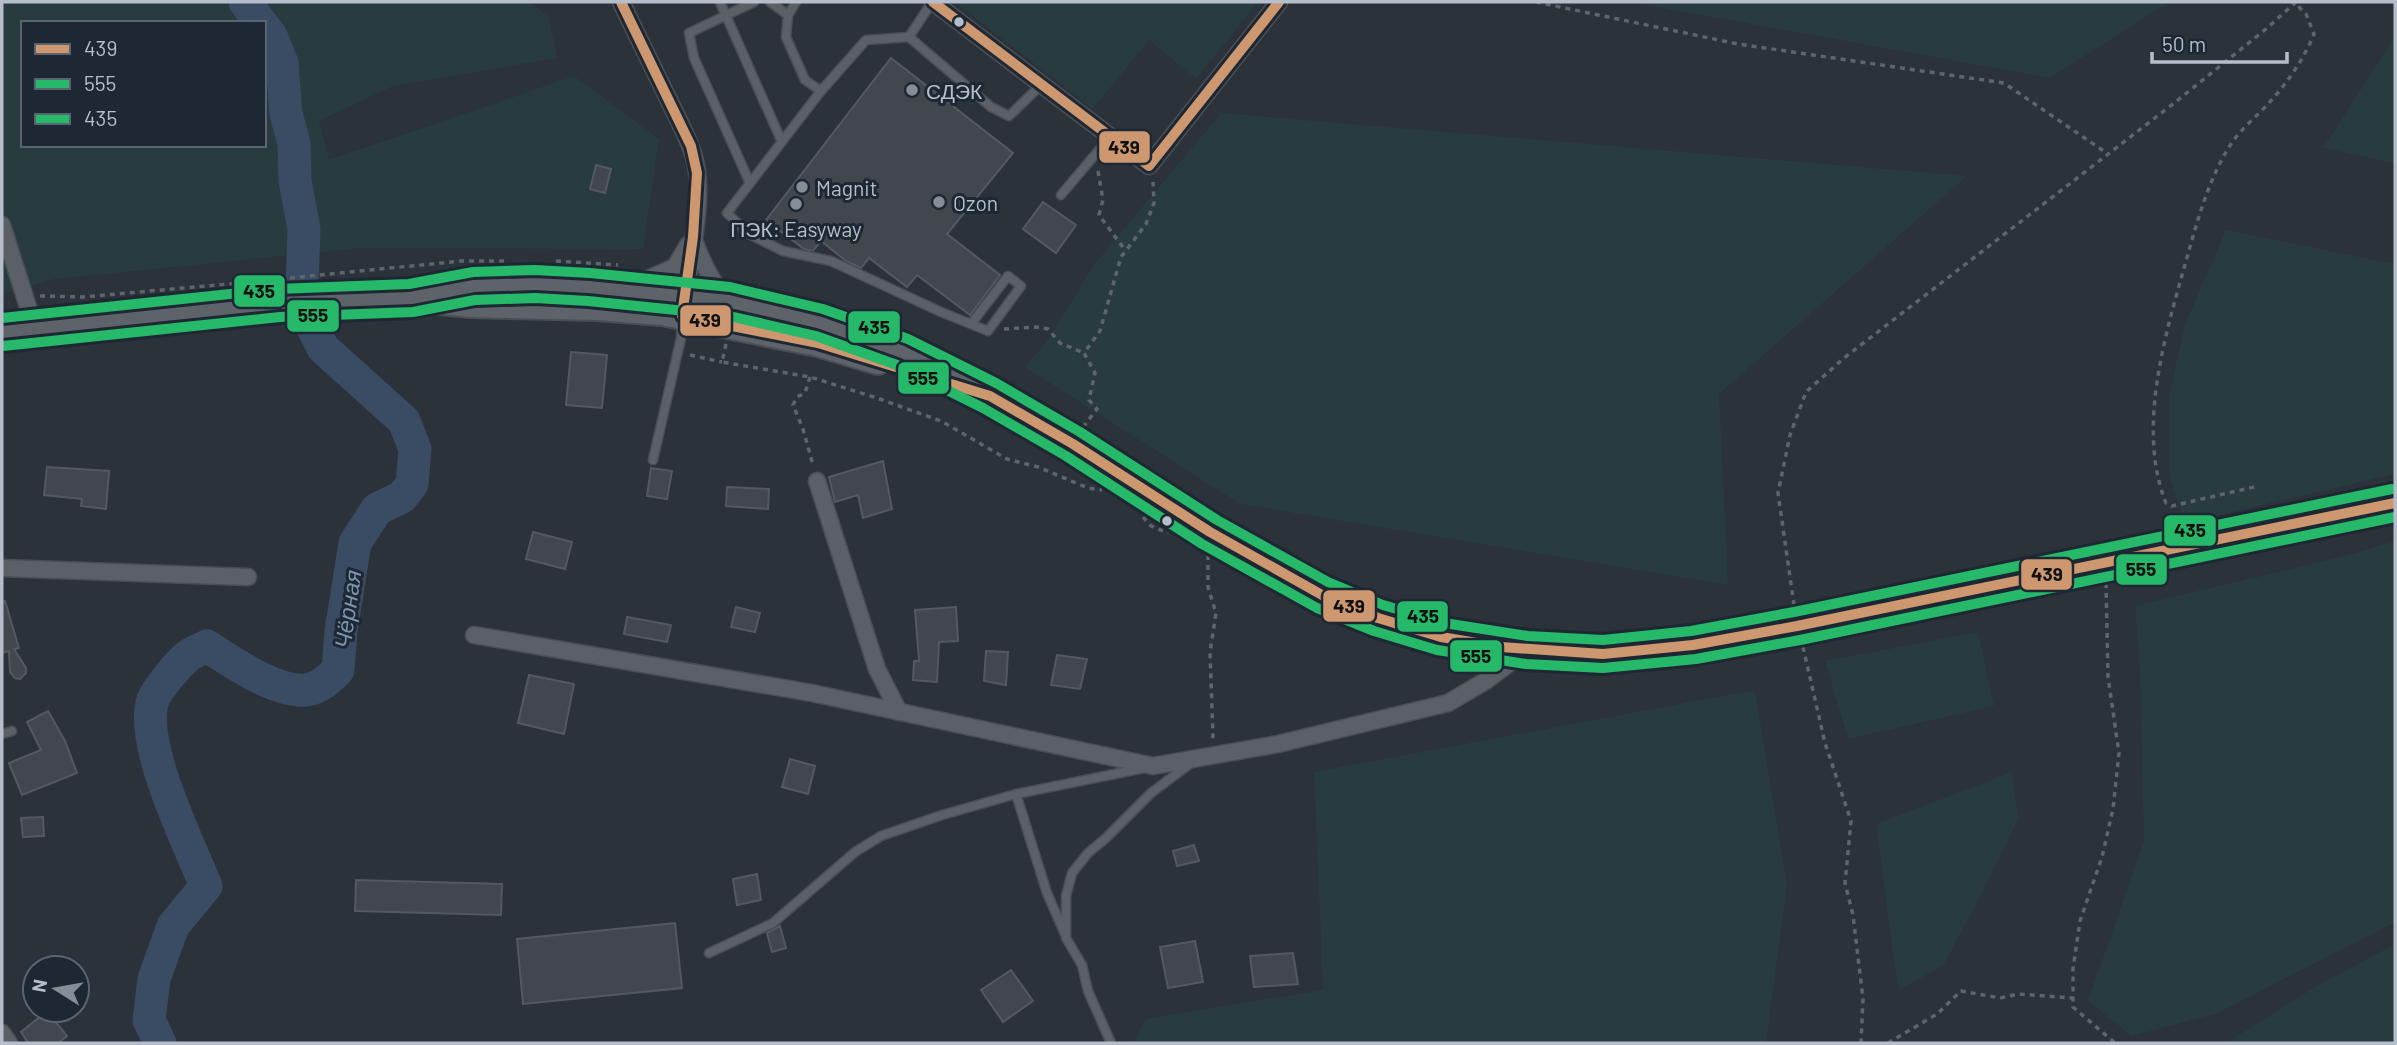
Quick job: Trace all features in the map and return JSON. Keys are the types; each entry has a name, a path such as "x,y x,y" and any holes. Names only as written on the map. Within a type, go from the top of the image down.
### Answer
{"main road":[{"path":"411,298 473,286 589,286 683,305 990,396"},
{"path":"2,332 277,291 346,299 411,298 470,304 597,307 727,301 820,323 902,352 990,396 1073,444 1210,532 1322,595 1378,618 1441,638 1527,650 1603,654 1693,645 2395,503"}],"street":[{"path":"621,2 691,146 697,173 693,237 683,305"},
{"path":"932,2 1149,166 1279,2"},
{"path":"2,225 35,329"},
{"path":"589,286 648,279 675,267 693,237"},
{"path":"693,237 702,264 727,301"},
{"path":"817,481 877,669 899,712"},
{"path":"2,568 248,577"},
{"path":"474,635 812,693 1153,766 1278,744 1448,703 1487,680 1527,650"},
{"path":"2,1033 9,1043"}],"lane":[{"path":"720,2 781,140"},
{"path":"749,181 695,58 690,33 754,2"},
{"path":"770,2 788,15"},
{"path":"796,2 788,15 786,37 805,80 821,91"},
{"path":"909,37 932,2"},
{"path":"971,324 1008,276 1021,286 988,331 941,312 831,261 783,251 749,234 727,212 781,140 866,40 909,37 991,107 1009,116 1041,85"},
{"path":"1061,195 1110,137"},
{"path":"653,460 678,355 683,305"},
{"path":"2,734 12,731"},
{"path":"1066,937 1066,896 1072,873 1087,853 1151,793 1197,758"},
{"path":"709,953 773,923 855,852 881,836 1016,794 1153,766"},
{"path":"1016,794 1047,893 1066,937 1082,965 1088,991 1111,1043"}],"path":[{"path":"1536,2 1738,44 2004,83 2108,154"},
{"path":"1861,1043 1863,999 1853,915 1845,883 1851,821 1825,743 1797,626 1778,493 1790,435 1806,392 1844,358 2235,54 2296,2 2306,14 2314,34 2309,47 2274,98 2232,143 2208,191 2172,311 2158,376 2154,437 2159,486 2166,503 2172,506 2254,487"},
{"path":"1097,153 1103,200 1099,215 1125,250"},
{"path":"1084,353 1100,331 1121,257 1146,224 1154,203 1149,166"},
{"path":"277,291 461,261 508,261"},
{"path":"547,261 620,266"},
{"path":"24,294 83,297 262,281"},
{"path":"988,331 1035,327 1048,329 1060,343 1084,353 1095,373 1088,400 1097,409 1083,427"},
{"path":"722,362 727,339"},
{"path":"678,355 691,355 810,377 874,397 941,421 1007,459 1038,467 1088,488 1105,491"},
{"path":"810,377 805,393 797,397 793,405 803,429 817,481"},
{"path":"1136,510 1151,526 1178,537"},
{"path":"1197,758 1206,750 1213,736 1210,652 1216,612 1208,587 1209,556 1202,550"},
{"path":"2106,563 2108,677 2119,752 2113,809 2105,845 2080,921 2073,969 2073,1007 2115,1043"},
{"path":"1888,1043 1937,1014 1961,991 2000,998 2018,994 2073,998"}],"green space":[{"path":"2,2 529,2 549,17 557,58 393,86 319,121 329,160 574,76 659,139 643,249 361,248 55,279 2,294"},
{"path":"954,2 1258,2 1196,79 1149,40 1093,109"},
{"path":"1630,2 2169,2 2050,78"},
{"path":"2395,37 2395,163 2323,148"},
{"path":"1221,113 1967,176 1719,394 1728,585 1240,504 1025,367 1048,340 1094,265"},
{"path":"2226,230 2395,264 2395,474 2185,523 2170,478 2169,395 2185,324"},
{"path":"2395,541 2395,922 2218,1013 2132,1036 2088,1001 2144,841 2140,671 2135,606 2349,555"},
{"path":"1978,632 1994,706 1848,739 1825,661"},
{"path":"1755,690 1787,885 1766,1043 1133,1043 1146,1019 1323,990 1314,772"},
{"path":"2012,772 2018,819 1985,887 1943,966 1898,990 1876,824"},
{"path":"2395,944 2395,1043 2226,1043 2315,987"}],"building":[{"path":"891,58 1013,153 947,234 1000,275 970,315 917,275 907,287 869,258 861,268 846,261 821,241 813,251 804,249 766,220"},
{"path":"596,165 611,169 605,193 590,189"},
{"path":"1043,202 1076,225 1056,253 1023,229"},
{"path":"571,352 607,355 602,408 566,405"},
{"path":"883,461 892,509 863,518 858,495 835,502 829,477"},
{"path":"47,467 109,471 106,509 81,506 82,499 44,495"},
{"path":"651,468 672,471 667,499 647,496"},
{"path":"727,487 769,489 768,509 726,506"},
{"path":"533,532 572,542 565,569 526,559"},
{"path":"5,601 19,648 14,649 26,668 26,673 20,679 10,672 9,651 2,653 2,602"},
{"path":"736,607 760,613 755,632 731,627"},
{"path":"956,607 958,641 939,642 937,682 913,680 914,661 919,661 915,610"},
{"path":"627,617 671,625 667,642 624,634"},
{"path":"986,651 1008,652 1006,685 984,681"},
{"path":"1057,655 1087,659 1080,689 1051,685"},
{"path":"529,675 574,684 564,734 518,723"},
{"path":"48,711 65,741 77,773 22,795 9,763 41,750 27,722"},
{"path":"790,759 815,766 808,794 782,787"},
{"path":"43,817 44,836 23,837 21,818"},
{"path":"1194,845 1199,861 1177,866 1173,851"},
{"path":"757,874 761,900 737,905 733,879"},
{"path":"356,880 502,884 501,915 355,911"},
{"path":"675,923 682,988 523,1004 517,939"},
{"path":"780,926 786,948 772,952 767,933"},
{"path":"1195,941 1203,982 1168,988 1160,947"},
{"path":"1293,953 1298,984 1254,987 1250,956"},
{"path":"1011,970 1033,1001 1003,1022 981,990"},
{"path":"31,1024 57,1024 67,1036 58,1043 28,1043 21,1032"}],"waterway":[{"name":"Чёрная","path":"245,2 259,21"},
{"name":"Чёрная","path":"266,30 282,63 286,114 294,143 295,181 304,229 302,287"},
{"name":"Чёрная","path":"160,1043 149,1020 154,979 173,926 206,886 168,794 153,744 150,722 154,698 167,678 184,660 207,646 255,675 281,687 306,690 328,680 338,670 341,631 355,543 377,509 402,497 412,484 415,449 404,421 323,348 304,311"}],"transit line":[{"name":"439","path":"621,2 691,146 697,173 693,237 682,316 818,343 990,396 1073,444 1210,532 1322,595 1378,618 1441,637 1501,647 1603,654 1693,645 2395,503"},
{"name":"439","path":"933,2 1149,166 1279,2"},
{"name":"435","path":"2,318 277,289 409,284 473,272 535,270 590,273 730,287 823,309 908,339 996,383 1080,432 1217,520 1328,582 1383,605 1444,623 1528,636 1603,640 1691,631 2392,489"},
{"name":"555","path":"3,346 280,317 413,312 475,300 535,298 588,301 725,315 816,336 897,365 983,408 1066,456 1202,544 1317,608 1374,631 1437,650 1526,664 1603,668 1696,659 2395,517"}],"place":[{"name":"СДЭК","path":"912,90"},
{"name":"Magnit","path":"802,187"},
{"name":"Ozon","path":"939,202"},
{"name":"ПЭК: Easyway","path":"796,204"}]}
